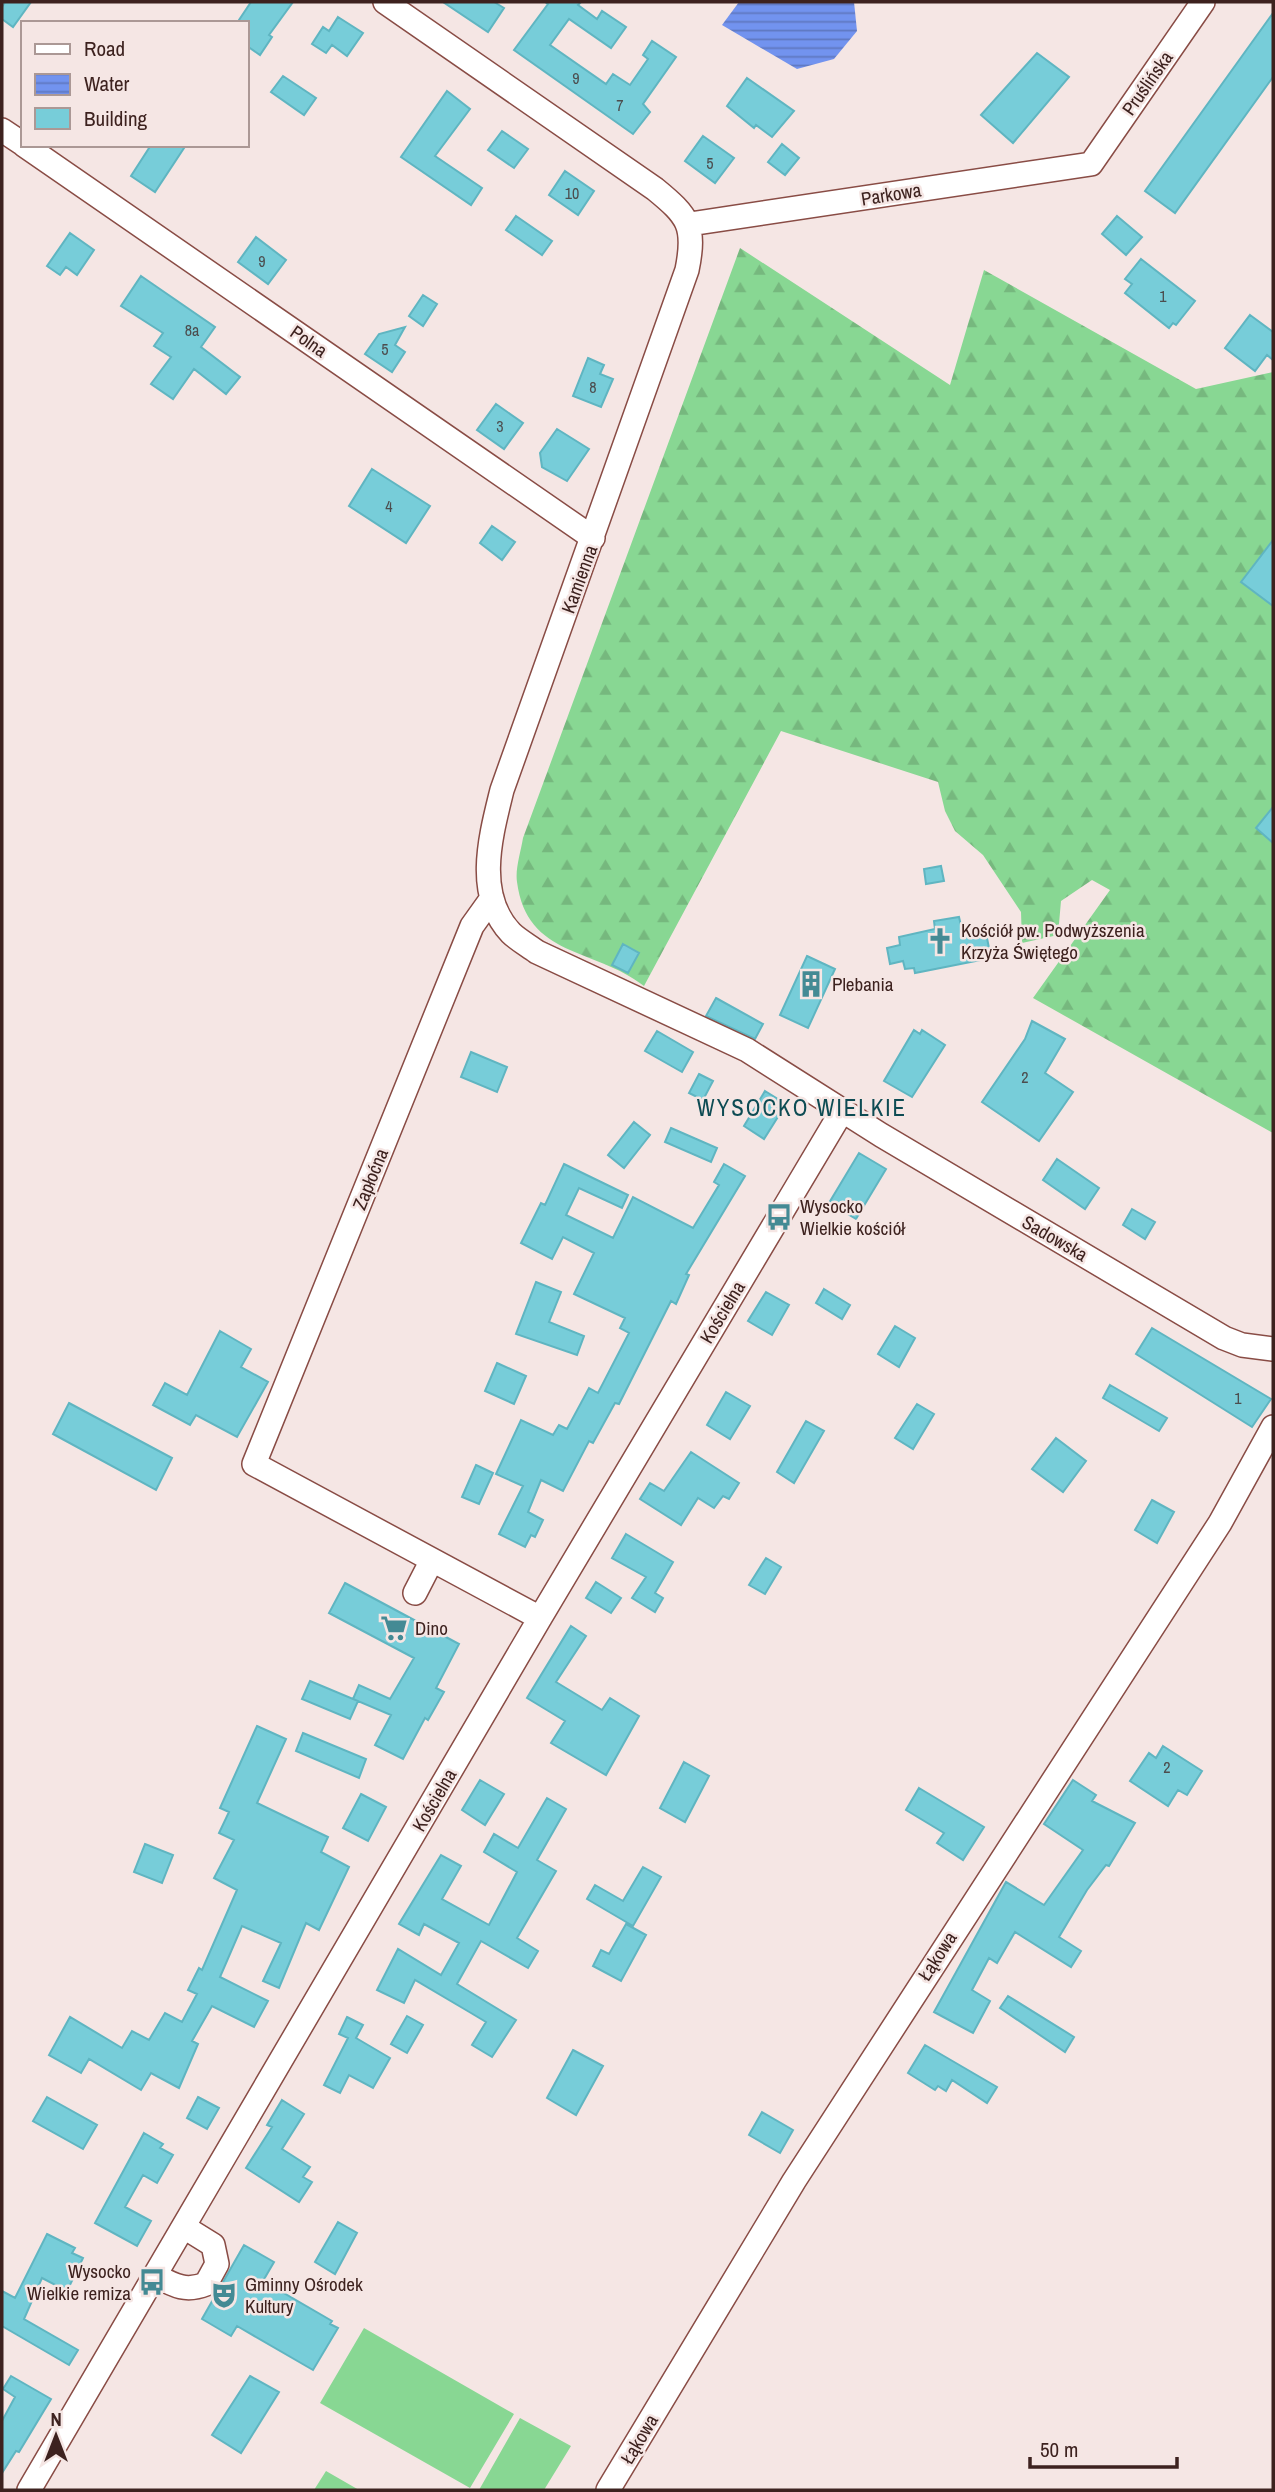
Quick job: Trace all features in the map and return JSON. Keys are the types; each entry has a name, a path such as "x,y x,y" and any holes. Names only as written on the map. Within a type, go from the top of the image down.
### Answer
{"street":[{"path":"384,2 655,189 681,211 690,224"},
{"name":"Pruślińska","path":"1091,164 1203,2"},
{"name":"Polna","path":"2,130 21,143"},
{"name":"Polna","path":"27,147 593,538"},
{"name":"Parkowa","path":"690,224 1091,164"},
{"name":"Kamienna","path":"690,224 692,249 687,271 502,790 488,864 492,898 498,916 512,934 537,952 706,1028 747,1050 842,1111"},
{"name":"Zapłoćna","path":"432,1560 254,1464 472,926 492,898"},
{"name":"Sadowska","path":"842,1111 1224,1338 1242,1345 1273,1349"},
{"name":"Kościelna","path":"29,2490 540,1618 842,1111"},
{"name":"Łąkowa","path":"608,2490 794,2181 1220,1523 1273,1427"},
{"path":"415,1593 432,1560 540,1618"},
{"path":"156,2276 191,2290 206,2284 218,2264 213,2245 184,2227"}],"green space":[{"path":"740,248 950,385 984,270 1196,389 1273,372 1273,1133 1033,998 1110,890 1092,880 1061,901 1058,935 1022,943 1021,912 983,855 955,831 945,811 938,782 781,731 644,986 625,973 548,938 534,925 523,907 517,882 517,866 523,838"},
{"path":"364,2328 514,2414 470,2488 320,2403"},
{"path":"520,2418 571,2446 544,2490 479,2490"},
{"path":"326,2471 359,2490 314,2490"}],"water":[{"path":"739,2 854,2 857,31 834,59 797,69 722,25"}],"building":[{"path":"5,2 31,2 13,27 2,19"},
{"path":"251,2 293,2 269,35 272,37 260,55 248,47 248,21 238,21"},
{"path":"443,2 494,2 504,8 488,32"},
{"path":"545,2 581,2 578,5 597,19 602,11 626,27 611,48 569,19 550,45 606,84 613,74 630,85 648,59 643,55 652,41 676,57 643,104 650,112 633,134 514,50 548,4"},
{"path":"1273,13 1273,77 1175,213 1145,191"},
{"path":"338,17 363,33 347,56 332,45 326,53 312,44 323,27 329,31"},
{"path":"1037,53 1069,77 1013,143 981,115"},
{"path":"283,76 316,98 304,115 271,92"},
{"path":"747,78 794,111 772,137 756,125 754,128 727,106"},
{"path":"447,91 470,109 435,156 482,188 471,205 401,157"},
{"path":"502,131 528,149 514,168 488,150"},
{"path":"703,136 734,158 715,183 685,161"},
{"path":"782,144 799,158 785,175 768,162"},
{"path":"150,147 185,147 155,192 131,176"},
{"path":"565,171 594,191 578,215 549,195"},
{"path":"516,216 552,241 542,255 506,230"},
{"path":"1117,216 1142,237 1126,255 1102,234"},
{"path":"70,233 94,250 77,275 66,267 60,275 47,266"},
{"path":"256,237 286,260 268,284 238,262"},
{"path":"1141,259 1195,301 1176,325 1173,323 1169,328 1125,293 1132,284 1125,279"},
{"path":"141,276 215,327 201,347 240,377 226,394 194,369 173,399 151,384 171,357 154,346 163,333 121,306"},
{"path":"423,295 437,304 423,326 409,316"},
{"path":"1250,315 1273,332 1273,360 1267,355 1255,371 1225,348"},
{"path":"405,327 395,345 405,352 392,372 365,354 379,334"},
{"path":"588,358 604,365 600,374 613,379 601,407 573,396"},
{"path":"496,404 523,423 504,449 477,430"},
{"path":"557,429 589,449 567,481 542,467 540,453"},
{"path":"372,469 430,506 406,543 349,506"},
{"path":"492,526 515,542 502,560 480,543"},
{"path":"1273,540 1273,606 1241,582"},
{"path":"1273,807 1273,843 1256,828"},
{"path":"941,866 944,881 926,884 924,869"},
{"name":"Kościół pw. Podwyższenia Krzyża Świętego","path":"959,917 962,930 985,928 991,958 915,973 914,968 905,969 903,961 890,964 887,948 900,945 899,937 935,929 934,921"},
{"path":"623,944 639,953 628,973 612,965"},
{"name":"Plebania","path":"807,956 835,969 808,1028 780,1015"},
{"path":"716,998 763,1024 755,1039 706,1016"},
{"path":"1032,1021 1065,1039 1045,1073 1073,1092 1039,1141 982,1102 1025,1039"},
{"path":"914,1030 920,1034 922,1030 945,1045 912,1097 884,1081"},
{"path":"657,1031 693,1052 682,1072 645,1051"},
{"path":"471,1052 507,1067 497,1092 461,1077"},
{"path":"699,1074 713,1081 703,1100 689,1093"},
{"path":"765,1091 786,1104 764,1139 744,1126"},
{"path":"634,1122 650,1135 624,1168 608,1155"},
{"path":"671,1128 717,1148 711,1162 665,1142"},
{"path":"859,1153 886,1169 856,1219 829,1203"},
{"path":"1057,1159 1099,1188 1085,1209 1043,1180"},
{"path":"564,1164 628,1195 622,1208 579,1188 566,1215 613,1238 633,1197 693,1228 719,1185 714,1182 724,1164 745,1176 686,1274 689,1275 676,1304 671,1301 619,1404 615,1403 593,1443 589,1441 563,1491 541,1480 528,1512 543,1520 535,1537 531,1535 525,1547 499,1534 523,1486 496,1474 521,1420 553,1435 559,1425 567,1429 589,1388 598,1393 629,1333 620,1328 625,1318 574,1294 594,1253 563,1237 552,1259 521,1243 541,1203 545,1205"},
{"path":"1132,1209 1155,1222 1145,1239 1123,1225"},
{"path":"536,1282 561,1292 549,1322 584,1336 577,1355 516,1334"},
{"path":"824,1289 850,1305 842,1319 816,1303"},
{"path":"766,1292 789,1305 772,1335 748,1321"},
{"path":"895,1326 915,1338 899,1367 878,1354"},
{"path":"1152,1328 1271,1399 1252,1427 1136,1354"},
{"path":"220,1331 251,1349 241,1367 268,1382 237,1437 196,1415 190,1425 153,1405 165,1383 187,1395"},
{"path":"497,1363 526,1376 514,1404 485,1391"},
{"path":"1110,1385 1167,1418 1159,1431 1103,1398"},
{"path":"726,1392 750,1406 730,1439 707,1425"},
{"path":"69,1403 172,1458 156,1490 53,1434"},
{"path":"917,1404 934,1414 913,1449 895,1438"},
{"path":"806,1421 824,1431 794,1483 777,1472"},
{"path":"1056,1438 1086,1461 1063,1492 1032,1469"},
{"path":"691,1452 739,1483 729,1499 723,1496 714,1508 698,1498 681,1525 640,1499 650,1483 664,1491"},
{"path":"476,1465 493,1473 479,1504 462,1497"},
{"path":"1152,1500 1174,1512 1157,1543 1135,1530"},
{"path":"626,1534 673,1562 655,1593 663,1598 655,1612 632,1598 646,1577 612,1558"},
{"path":"766,1558 781,1567 765,1594 749,1585"},
{"path":"596,1582 621,1598 611,1613 586,1598"},
{"path":"345,1583 459,1644 436,1688 444,1692 428,1720 425,1718 403,1759 375,1745 391,1715 353,1699 359,1685 390,1699 414,1658 329,1613"},
{"path":"571,1626 586,1636 556,1682 602,1710 610,1698 639,1716 606,1775 551,1743 565,1721 527,1698"},
{"path":"310,1681 358,1701 350,1719 302,1699"},
{"path":"257,1726 286,1739 257,1803 328,1837 321,1852 349,1867 319,1930 306,1923 279,1988 263,1981 281,1943 242,1926 220,1977 268,2001 254,2027 212,2006 192,2041 198,2044 179,2088 151,2073 141,2090 89,2059 81,2073 49,2055 70,2017 122,2048 132,2031 149,2040 165,2013 182,2022 197,1994 188,1990 199,1968 202,1970 237,1890 214,1878 234,1840 219,1833 229,1812 220,1808"},
{"path":"303,1733 366,1759 359,1778 296,1751"},
{"path":"1163,1746 1202,1771 1187,1795 1178,1790 1168,1806 1130,1781 1149,1753 1156,1758"},
{"path":"684,1762 709,1776 685,1822 660,1808"},
{"path":"480,1780 504,1794 485,1825 462,1810"},
{"path":"1073,1780 1096,1795 1092,1801 1135,1823 1109,1866 1106,1865 1087,1890 1059,1937 1081,1951 1071,1967 1015,1932 997,1963 989,1958 972,1990 990,2001 973,2033 934,2012 1006,1882 1044,1905 1083,1850 1044,1824"},
{"path":"919,1788 984,1827 963,1860 937,1843 944,1833 906,1810"},
{"path":"361,1794 386,1807 368,1841 343,1828"},
{"path":"547,1798 566,1809 537,1860 556,1871 517,1938 538,1951 528,1968 481,1941 457,1984 516,2020 492,2057 472,2045 486,2022 415,1980 404,2003 377,1990 398,1949 441,1975 459,1943 424,1924 419,1935 399,1924 441,1855 461,1866 442,1899 489,1925 517,1872 484,1852 494,1834 518,1848"},
{"path":"145,1844 173,1855 162,1883 134,1872"},
{"path":"643,1867 661,1877 633,1926 587,1899 595,1885 623,1901"},
{"path":"626,1924 646,1935 621,1981 593,1966 601,1950 609,1954"},
{"path":"1008,1996 1074,2037 1065,2052 1000,2008"},
{"path":"407,2016 423,2025 407,2053 391,2044"},
{"path":"347,2017 363,2025 356,2038 390,2058 373,2088 349,2075 340,2093 324,2085 348,2038 339,2034"},
{"path":"925,2045 997,2087 987,2103 952,2080 946,2091 938,2086 935,2090 908,2073"},
{"path":"573,2050 603,2066 576,2115 547,2098"},
{"path":"47,2097 97,2125 83,2149 33,2121"},
{"path":"198,2097 219,2108 207,2129 187,2118"},
{"path":"282,2100 304,2114 282,2149 310,2167 303,2177 312,2182 299,2202 246,2168 272,2127 267,2125"},
{"path":"762,2112 793,2130 780,2153 749,2135"},
{"path":"144,2133 163,2144 160,2148 173,2155 157,2183 143,2175 125,2207 151,2221 137,2246 95,2223"},
{"path":"338,2222 357,2233 335,2274 315,2262"},
{"path":"47,2234 75,2248 72,2253 83,2258 67,2291 42,2278 24,2319 78,2350 69,2365 2,2326 2,2291 15,2298"},
{"path":"244,2245 274,2262 263,2281 332,2321 330,2324 338,2328 313,2370 237,2326 231,2336 202,2319"},
{"path":"11,2376 51,2399 19,2452 16,2451 2,2473 2,2421 15,2397 3,2389"},
{"path":"250,2376 279,2392 241,2453 212,2435"}],"place":[{"name":"Kościół pw. Podwyższenia Krzyża Świętego","path":"940,941"},
{"name":"Plebania","path":"811,984"},
{"name":"Wysocko Wielkie kościół","path":"779,1217"},
{"name":"Dino","path":"394,1628"},
{"name":"Wysocko Wielkie remiza","path":"152,2282"},
{"name":"Gminny Ośrodek Kultury","path":"224,2295"}],"district":[{"name":"WYSOCKO WIELKIE","path":"802,1108"}]}
